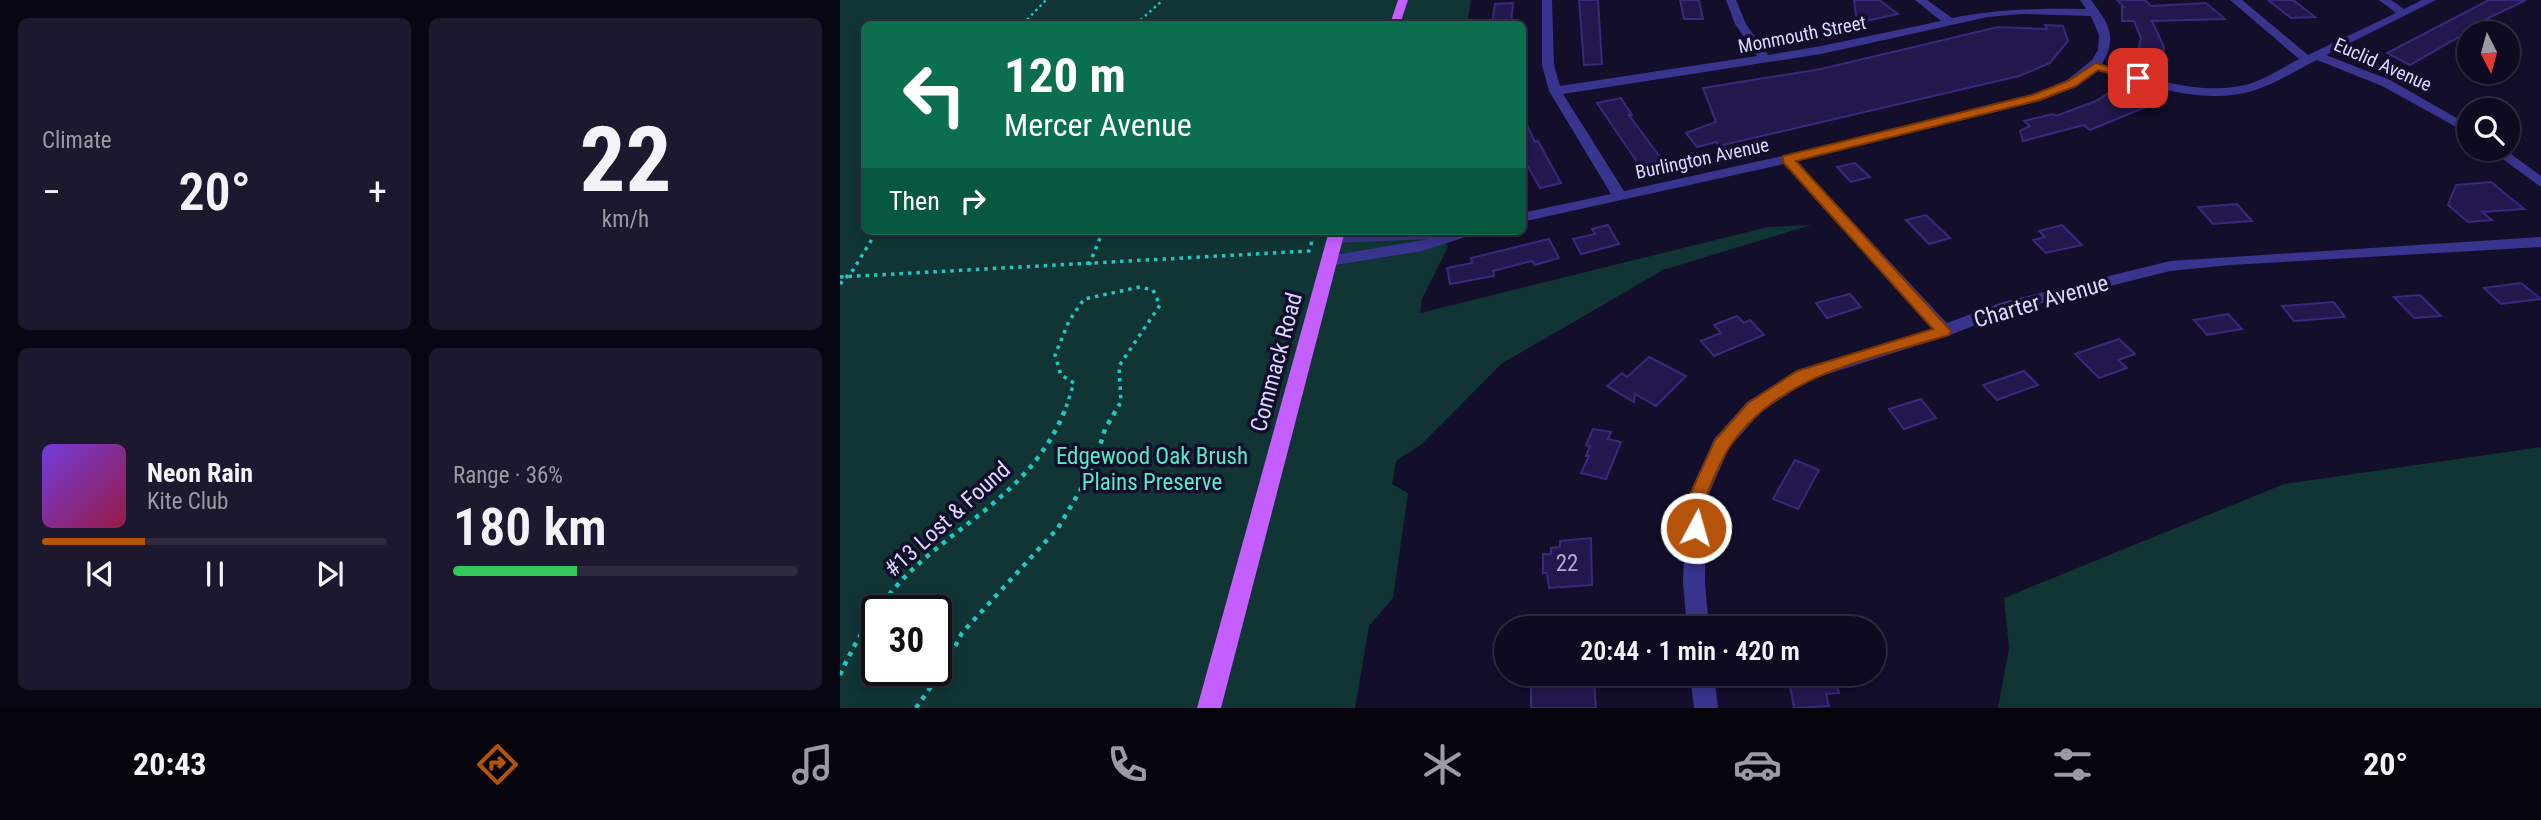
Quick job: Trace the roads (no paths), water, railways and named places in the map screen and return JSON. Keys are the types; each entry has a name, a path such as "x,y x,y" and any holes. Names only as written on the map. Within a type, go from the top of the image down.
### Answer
{"main road":[{"path":"1388,21 1391,0"},
{"path":"1396,21 1403,0"},
{"name":"Commack Road","path":"1209,708 1336,235"}],"street":[{"path":"1547,0 1548,65 1555,91 1619,195"},
{"path":"1731,0 1735,17 1765,59"},
{"path":"1920,0 1949,21"},
{"path":"2085,0 2097,13 2106,37 2105,50 2096,66 2164,85 2195,91 2227,92 2250,88 2431,0"},
{"name":"Euclid Avenue","path":"2235,0 2312,58 2386,83 2457,123"},
{"path":"2384,0 2403,13"},
{"name":"Monmouth Street","path":"1555,91 1821,51 1949,21 2022,12 2097,13"},
{"name":"Burlington Avenue","path":"1526,217 1787,159 2036,98 2072,84 2096,66"},
{"path":"1787,159 1944,331"},
{"path":"2512,161 2541,183"},
{"path":"1329,261 1422,246 1458,235"},
{"name":"Charter Avenue","path":"1697,616 1694,583 1696,501 1721,444 1754,407 1802,375 1944,331 2009,306 2170,266 2230,260 2541,242"},
{"path":"1703,686 1706,708"}],"park label":[{"name":"Edgewood Oak Brush Plains Preserve","path":"1152,469"}]}
